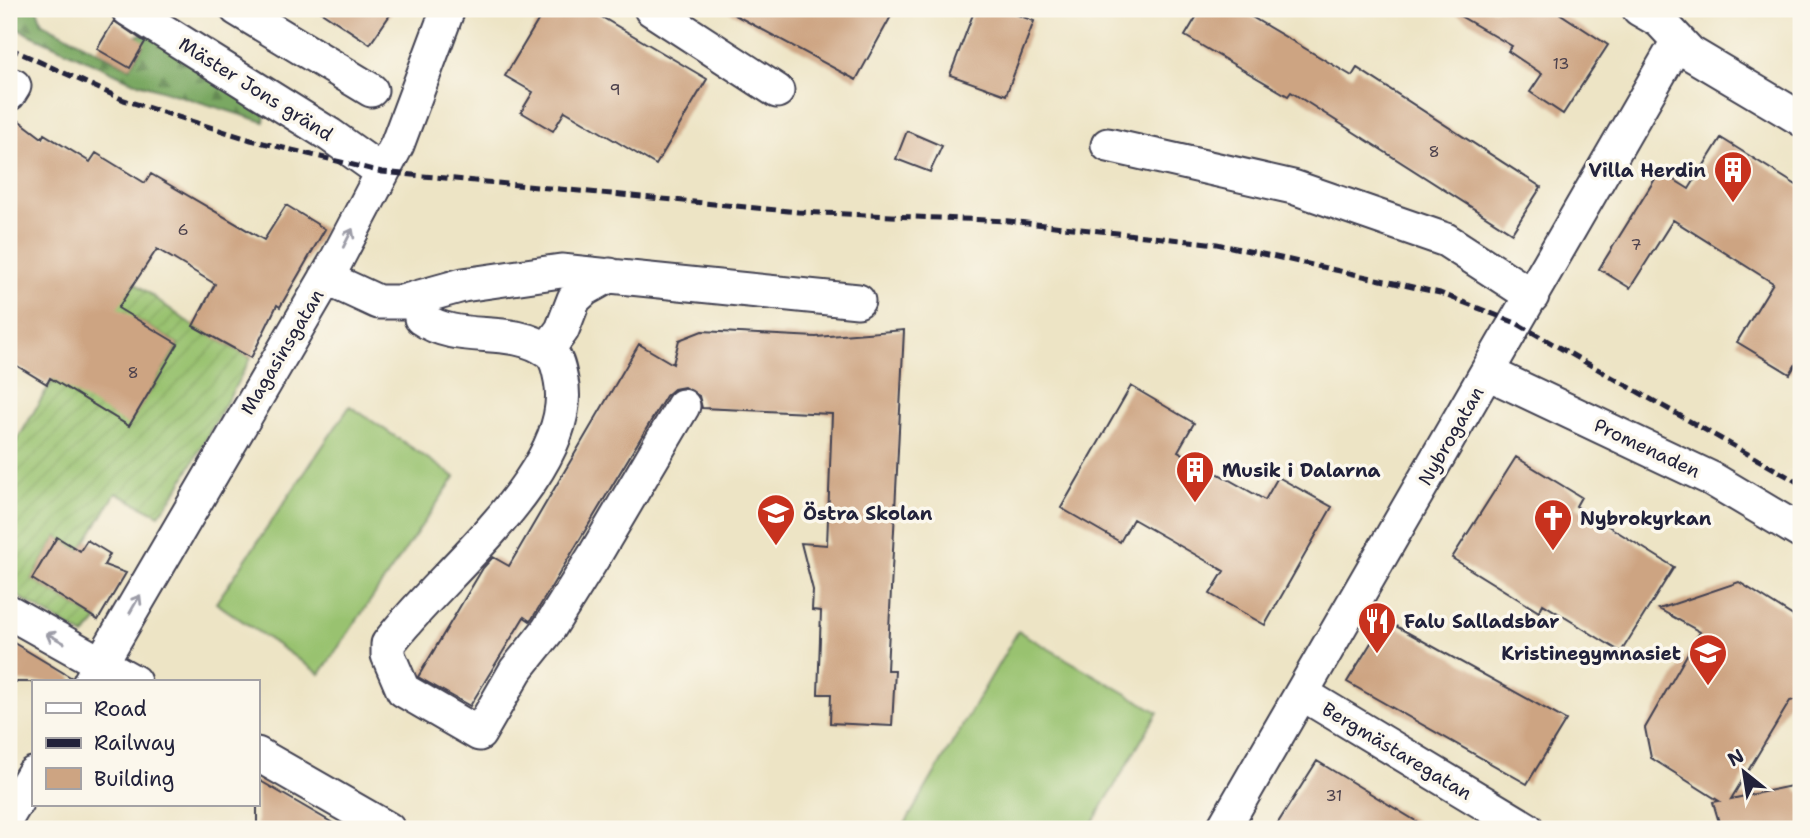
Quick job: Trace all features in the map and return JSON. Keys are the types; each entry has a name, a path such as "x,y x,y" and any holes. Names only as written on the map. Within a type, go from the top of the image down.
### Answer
{"street":[{"name":"Mäster Jons gränd","path":"128,9 330,135 382,172"},
{"path":"237,9 371,90"},
{"name":"Magasinsgatan","path":"96,673 326,278 382,172 416,99 448,9"},
{"path":"651,9 777,91"},
{"path":"1639,9 1660,21 1690,52 1801,119"},
{"name":"Nybrogatan","path":"1223,829 1678,41"},
{"path":"1108,145 1293,187 1446,240 1532,296"},
{"path":"326,278 379,302 402,302 463,285 561,271 858,301"},
{"path":"547,351 562,330 574,299 610,275"},
{"path":"421,318 444,330 511,337 547,351 558,367 562,406 550,447 498,527 388,644 388,655 403,690 479,734 516,670 548,630 596,553 683,406"},
{"name":"Promenaden","path":"1488,373 1679,462 1801,532"},
{"path":"9,612 96,673 126,680"},
{"name":"Bergmästaregatan","path":"1303,694 1527,829"},
{"path":"259,755 388,829"},
{"path":"9,814 32,776"}],"green space":[{"path":"9,9 37,9 42,23 130,68 143,46 134,37 158,27 266,107 264,122 132,81 9,25"},
{"path":"135,283 193,326 251,358 178,489 159,515 116,493 80,551 57,537 32,579 98,620 84,636 9,591 9,454 84,327","holes":["136,319 178,344 129,425"]},
{"path":"350,406 455,477 320,674 216,603"},
{"path":"1018,631 1158,712 1089,829 902,829"}],"building":[{"path":"317,9 394,9 370,44"},
{"path":"545,9 588,9 707,79 656,165 565,111 553,131 521,112 533,92 505,76"},
{"path":"724,9 895,9 856,80"},
{"path":"975,9 1001,9 1034,21 1006,95 950,75"},
{"path":"1201,9 1238,9 1352,76 1357,68 1541,187 1512,233 1291,92 1288,96 1185,36"},
{"path":"1448,9 1553,9 1608,45 1563,114 1530,92 1542,74 1508,51 1512,46"},
{"path":"114,21 145,42 130,68 97,49"},
{"path":"9,113 42,138 44,134 90,162 96,153 145,183 151,174 264,240 286,205 325,229 280,307 277,305 251,358 193,326 215,284 157,249 118,308 178,344 129,426 50,378 47,384 9,361"},
{"path":"907,131 942,146 930,172 896,159"},
{"path":"1721,138 1801,188 1801,355 1790,374 1737,342 1773,283 1673,220 1630,288 1599,269 1660,171 1689,189"},
{"path":"904,330 887,670 895,670 892,726 830,723 831,694 818,694 821,611 812,610 813,590 801,543 827,545 832,414 702,408 699,396 684,387 674,389 666,396 532,619 530,621 524,617 470,706 418,677 483,568 493,557 509,566 639,344 673,364 679,340 702,331 816,337"},
{"name":"Musik i Dalarna","path":"1131,386 1194,423 1178,451 1265,500 1278,477 1332,507 1265,625 1210,594 1224,571 1133,519 1120,542 1061,508"},
{"name":"Nybrokyrkan","path":"1516,457 1581,497 1576,506 1674,567 1621,652 1543,604 1539,612 1452,558"},
{"path":"57,537 80,551 87,540 110,554 104,565 126,573 98,620 32,579"},
{"path":"1739,582 1801,621 1801,698 1790,701 1731,799 1791,786 1801,793 1801,829 1721,829 1713,802 1719,801 1651,758 1645,728 1700,632 1659,609"},
{"path":"1385,620 1566,720 1527,784 1347,682"},
{"path":"9,640 72,678 72,680 9,682"},
{"path":"1317,761 1429,829 1274,829"},
{"path":"259,780 343,829 257,829"}],"railway":[{"path":"9,48 124,100 251,140 382,172 798,212 1009,221 1217,244 1440,293 1516,323 1801,484"}],"place":[{"name":"Villa Herdin","path":"1733,204"},
{"name":"Musik i Dalarna","path":"1195,504"},
{"name":"Östra Skolan","path":"776,547"},
{"name":"Nybrokyrkan","path":"1553,552"},
{"name":"Falu Salladsbar","path":"1377,655"},
{"name":"Kristinegymnasiet","path":"1708,687"}]}
